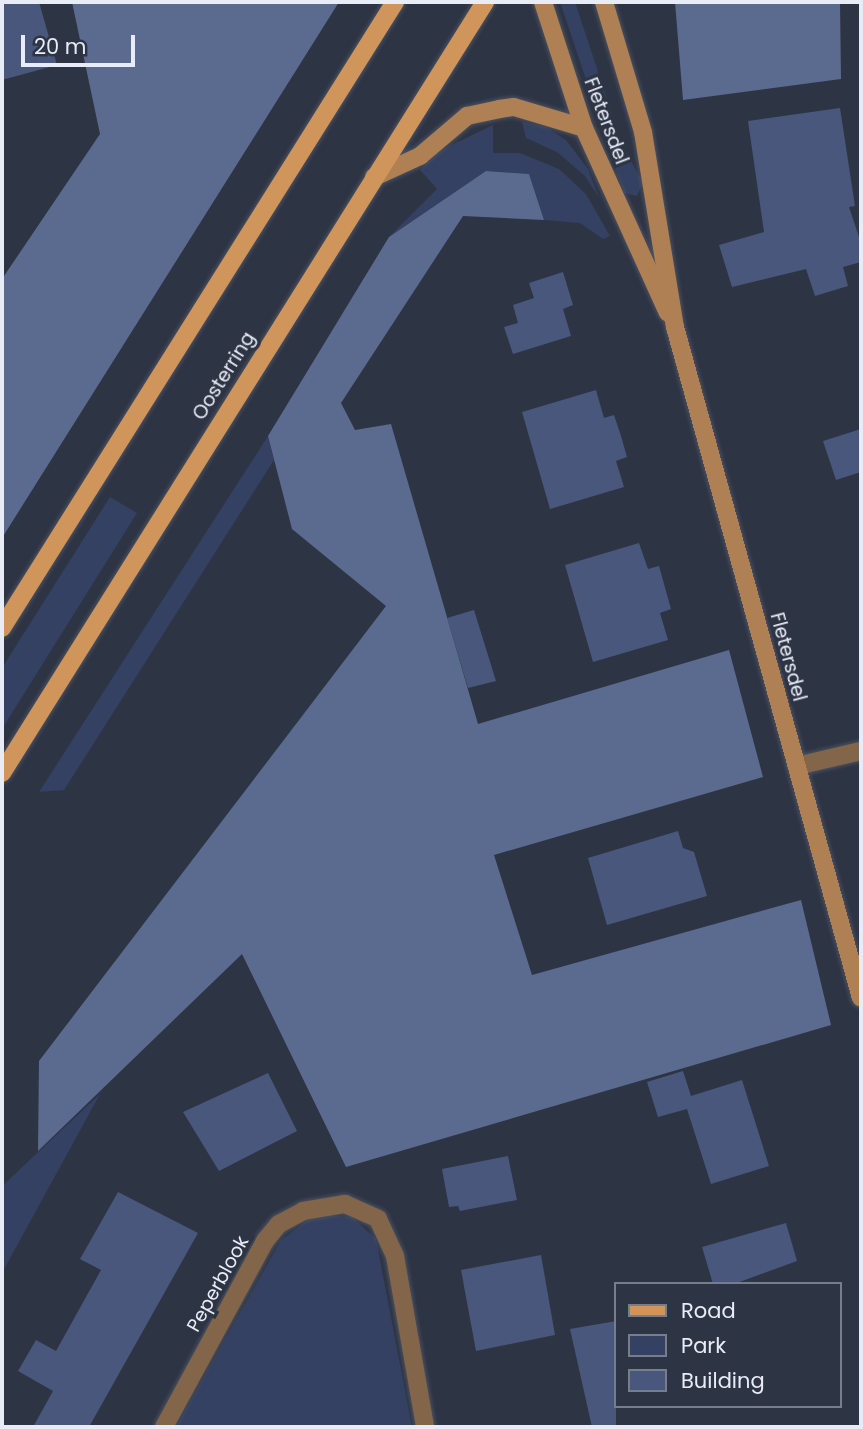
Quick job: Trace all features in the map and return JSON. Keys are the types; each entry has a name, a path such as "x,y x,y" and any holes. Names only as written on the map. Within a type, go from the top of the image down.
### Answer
{"main road":[{"path":"2,628 395,2"},
{"name":"Oosterring","path":"2,773 485,2"}],"street":[{"name":"Fletersdel","path":"543,2 584,128 675,327"},
{"name":"Fletersdel","path":"604,2 643,132 675,327 861,998"},
{"path":"374,177 420,156 467,117 499,109 514,107 584,128"},
{"path":"797,766 861,751"},
{"name":"Peperblook","path":"164,1427 265,1241 279,1224 303,1211 345,1204 378,1219 395,1256 425,1427"}],"green space":[{"path":"560,2 575,2 622,144 643,183 637,196 624,193"},
{"path":"522,122 546,127 566,140 588,169 599,198 585,176 557,152 526,138"},
{"path":"493,125 493,153 520,153 559,169 586,194 610,236 603,239 580,223 544,220 529,174 486,171 389,237 437,189 420,170 435,153"},
{"path":"268,436 274,460 64,790 39,792"},
{"path":"110,497 137,513 2,729 2,668"},
{"path":"100,1094 2,1273 2,1186"},
{"path":"332,1216 352,1217 376,1239 412,1427 176,1427 281,1240 308,1220"}],"shaded area":[{"path":"72,2 339,2 2,538 2,279 100,134"},
{"path":"675,2 840,2 841,79 683,100"},
{"path":"486,171 529,174 544,220 463,216 341,403 355,430 391,424 478,724 729,650 763,777 494,855 532,975 801,900 831,1025 346,1167 242,954 38,1151 39,1061 386,606 292,529 268,436 389,237"}],"building":[{"path":"2,2 39,2 57,65 2,80"},
{"path":"840,108 855,206 849,207 861,243 861,262 843,267 848,286 815,296 806,269 732,287 719,245 764,232 748,121"},
{"path":"563,272 573,305 563,309 571,336 513,354 504,327 518,323 513,305 534,298 529,283"},
{"path":"596,390 604,418 614,415 621,436 627,457 616,461 624,487 550,509 522,412"},
{"path":"861,429 861,472 836,480 823,441"},
{"path":"639,543 648,569 659,566 671,609 660,613 668,640 593,662 565,565"},
{"path":"474,610 496,681 468,688 447,618"},
{"path":"678,831 683,848 694,852 707,896 607,925 588,858"},
{"path":"683,1071 691,1096 742,1080 769,1166 711,1184 687,1109 658,1117 647,1082"},
{"path":"268,1073 297,1131 219,1171 183,1112"},
{"path":"508,1156 517,1200 460,1211 458,1206 449,1207 442,1169"},
{"path":"118,1192 198,1233 89,1427 33,1427 53,1391 18,1371 36,1340 56,1351 101,1270 80,1259"},
{"path":"786,1223 797,1261 739,1282 712,1282 702,1247"},
{"path":"541,1255 555,1335 476,1351 461,1270"},
{"path":"614,1321 616,1427 592,1427 570,1329"}]}
